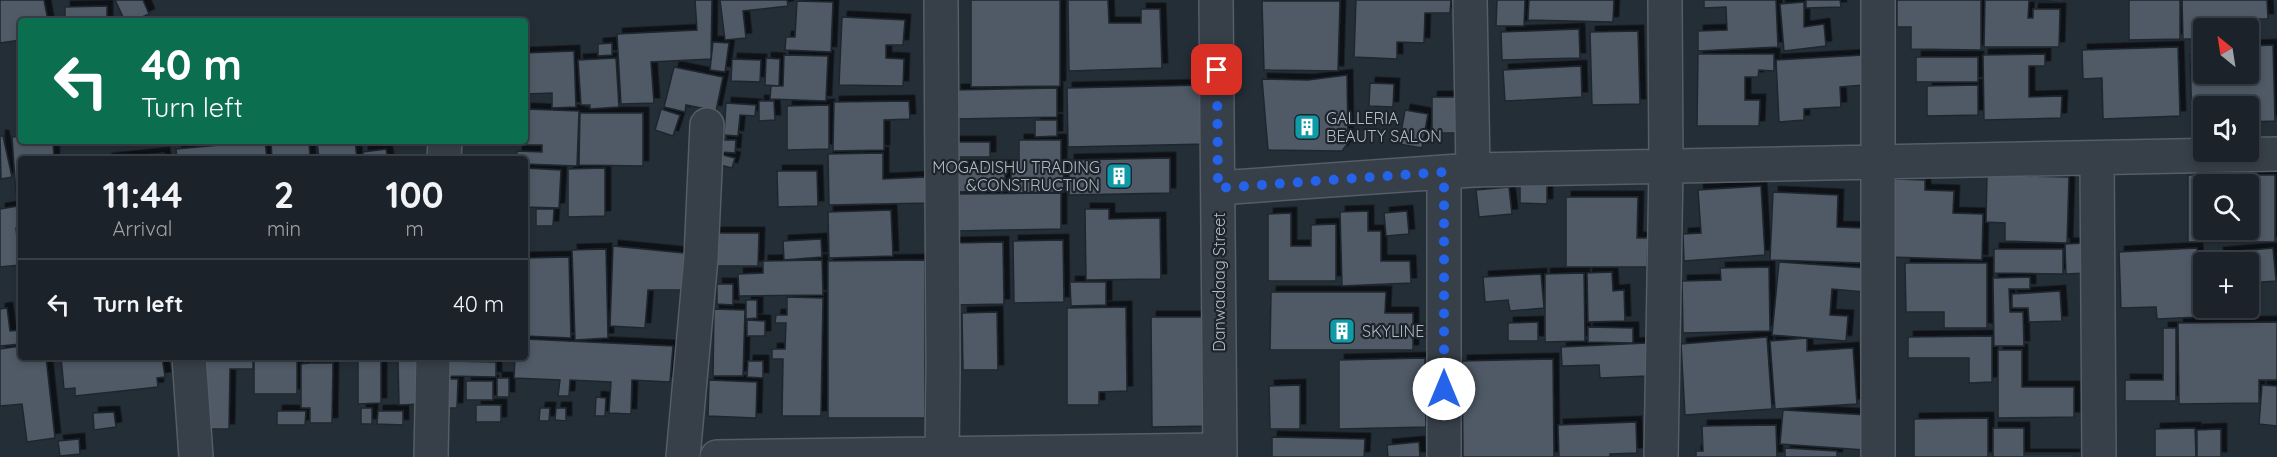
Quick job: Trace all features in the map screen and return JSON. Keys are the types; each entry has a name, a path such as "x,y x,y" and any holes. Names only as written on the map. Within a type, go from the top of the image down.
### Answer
{"street":[{"path":"941,0 942,455"},
{"name":"Danwadaag Street","path":"1216,0 1220,453"},
{"path":"1444,457 1470,0"},
{"path":"1661,457 1666,167 1665,0"},
{"path":"1878,0 1880,161 1878,457"},
{"path":"683,457 701,258 707,125"},
{"path":"1218,188 1459,171 2277,154"},
{"path":"2097,158 2099,457"},
{"path":"189,360 196,457"},
{"path":"431,457 433,360"},
{"path":"717,457 1220,453"}],"building":[{"path":"0,0 44,0 47,18 18,18 18,40 0,43"},
{"path":"115,0 143,0 149,14 140,18 124,18"},
{"path":"695,0 712,0 711,59 651,62 654,103 621,104 617,34 697,30"},
{"path":"720,0 787,0 788,6 743,11 746,38 725,40"},
{"path":"971,0 1060,0 1060,86 971,87"},
{"path":"1068,0 1108,0 1109,23 1141,23 1141,9 1160,9 1162,68 1069,71"},
{"path":"1356,0 1451,0 1450,13 1425,13 1424,43 1397,42 1397,59 1354,57"},
{"path":"1497,0 1525,0 1524,26 1496,26"},
{"path":"1529,0 1614,0 1613,22 1528,20"},
{"path":"1704,0 1776,0 1778,47 1698,51 1698,31 1727,30 1726,7 1704,8"},
{"path":"1806,0 1840,0 1841,7 1806,8"},
{"path":"1897,0 1981,0 1981,50 1911,49 1911,27 1897,27"},
{"path":"1985,0 2064,0 2064,2 2029,1 2028,18 2033,18 2033,9 2060,9 2059,47 1984,47"},
{"path":"2129,0 2180,0 2180,39 2129,40"},
{"path":"2182,0 2267,0 2268,19 2193,18 2193,39 2183,39"},
{"path":"797,1 833,2 831,52 785,50 786,37 795,37"},
{"path":"1262,1 1340,1 1338,71 1264,70"},
{"path":"1804,2 1804,27 1824,24 1826,46 1784,51 1780,4"},
{"path":"107,6 107,18 65,18 65,7"},
{"path":"842,17 905,20 903,45 886,45 886,58 904,59 903,86 839,85"},
{"path":"1579,29 1580,58 1502,60 1501,32"},
{"path":"1638,31 1640,104 1592,105 1590,32"},
{"path":"713,42 729,43 725,72 710,70"},
{"path":"612,43 612,55 598,56 598,44"},
{"path":"2273,45 2275,121 2259,122 2259,96 2193,96 2192,124 2190,55 2193,55 2193,84 2259,84 2259,46"},
{"path":"2178,47 2180,116 2103,119 2102,78 2083,79 2082,50"},
{"path":"574,51 576,107 552,108 552,93 528,94 528,53"},
{"path":"1698,54 1774,54 1774,71 1759,70 1758,77 1745,77 1745,100 1760,100 1759,126 1697,126"},
{"path":"2045,54 2045,66 2029,66 2029,97 2062,96 2061,118 1984,120 1983,55"},
{"path":"784,55 828,56 826,101 770,99 771,86 783,86"},
{"path":"1863,55 1864,85 1840,87 1841,107 1804,109 1804,120 1779,122 1776,60"},
{"path":"1916,57 1978,57 1978,82 1916,82"},
{"path":"616,58 619,107 590,109 590,105 581,105 578,60"},
{"path":"766,58 780,59 779,86 765,85"},
{"path":"732,59 761,60 760,82 731,81"},
{"path":"1581,66 1582,97 1505,101 1503,70"},
{"path":"674,67 723,77 716,111 686,105 685,112 664,107"},
{"name":"GALLERIA BEAUTY SALON","path":"1347,75 1348,143 1342,151 1268,150 1262,79 1308,80"},
{"path":"1370,83 1394,84 1393,107 1369,106"},
{"path":"1205,85 1206,144 1068,147 1067,88"},
{"path":"1978,85 1978,115 1927,116 1927,86"},
{"path":"1057,88 1057,117 956,119 956,90"},
{"path":"1432,97 1462,97 1462,133 1432,133"},
{"path":"759,101 774,101 775,120 759,121"},
{"path":"909,101 910,119 884,120 884,150 833,151 834,102"},
{"path":"726,103 756,105 755,116 740,115 738,136 724,135"},
{"path":"829,105 829,149 787,150 787,106"},
{"path":"528,109 579,111 577,166 528,164 528,156 517,156 517,151 542,152 542,145 525,145 528,144"},
{"path":"661,109 680,115 673,136 655,130"},
{"path":"1405,110 1428,114 1422,148 1399,144"},
{"path":"580,113 643,113 643,166 579,165"},
{"path":"1035,120 1057,120 1057,136 1035,137"},
{"path":"0,136 3,136 12,177 1,179"},
{"path":"18,136 18,144 53,144 54,156 18,156 18,194 16,194 12,137"},
{"path":"722,140 736,140 735,153 722,152"},
{"path":"1019,140 1061,140 1064,192 1011,193 1011,166 1019,166"},
{"path":"953,142 990,142 990,157 953,157"},
{"path":"127,144 151,144 127,146"},
{"path":"232,144 265,144 267,156 177,156 176,149"},
{"path":"271,144 309,144 310,156 272,156"},
{"path":"317,144 355,144 357,156 319,156"},
{"path":"386,149 387,156 363,156 363,152"},
{"path":"164,153 164,156 135,156"},
{"path":"883,153 883,179 928,177 929,203 829,205 828,154"},
{"path":"719,154 735,158 732,168 716,164"},
{"name":"MOGADISHU TRADING &CONSTRUCTION","path":"1170,158 1170,193 1069,195 1069,160"},
{"path":"952,166 1005,166 1005,191 953,192"},
{"path":"528,168 561,170 559,208 528,207"},
{"path":"605,168 605,216 568,217 568,169"},
{"path":"777,171 817,171 818,206 778,207"},
{"path":"1987,175 2069,177 2067,243 2005,241 2005,223 1986,222"},
{"path":"2188,175 2193,175 2193,240 2259,240 2259,175 2275,175 2275,242 2188,242"},
{"path":"1894,179 1925,180 1925,190 1954,191 1953,213 1983,214 1982,260 1891,257"},
{"path":"1520,181 1547,181 1547,204 1520,203"},
{"path":"1761,186 1765,255 1684,261 1683,234 1701,233 1698,190"},
{"path":"1509,187 1512,214 1479,217 1476,190"},
{"path":"1773,192 1838,195 1837,227 1863,228 1862,263 1770,260"},
{"path":"1061,193 1061,229 956,231 956,194"},
{"path":"1566,197 1638,197 1637,238 1648,238 1647,267 1566,267"},
{"path":"18,206 18,228 16,228 18,265 0,267 0,209"},
{"path":"536,209 554,209 553,226 536,226"},
{"path":"1085,209 1109,209 1109,219 1160,218 1161,279 1086,280"},
{"path":"891,210 893,256 829,258 828,212"},
{"path":"1368,211 1368,231 1381,231 1381,261 1410,261 1411,283 1342,286 1340,212"},
{"path":"1407,211 1409,234 1386,236 1384,213"},
{"path":"1291,213 1291,246 1311,246 1311,225 1336,224 1336,281 1268,281 1268,214"},
{"path":"709,233 759,233 758,266 708,266"},
{"path":"821,239 822,257 784,260 783,241"},
{"path":"1063,240 1064,302 1014,303 1013,241"},
{"path":"1003,242 1004,304 954,305 953,243"},
{"path":"2086,243 2087,273 2066,274 2065,244"},
{"path":"613,246 694,254 689,290 648,290 645,328 610,326"},
{"path":"2197,248 2197,252 2193,252 2193,317 2157,319 2156,307 2121,308 2119,252"},
{"path":"2273,248 2276,281 2259,282 2259,252 2229,252"},
{"path":"606,249 608,338 575,340 572,250"},
{"path":"1994,249 2063,249 2063,274 1994,273"},
{"path":"569,257 571,338 528,336 528,258"},
{"path":"822,260 823,295 739,296 738,274 763,273 763,261"},
{"path":"925,260 925,418 828,418 828,261"},
{"path":"1779,262 1866,268 1865,292 1832,289 1830,315 1848,316 1846,341 1772,335"},
{"path":"1905,263 1987,263 1987,328 1944,328 1944,312 1906,312"},
{"path":"1769,267 1770,331 1683,333 1682,281 1721,280 1720,268"},
{"path":"1612,272 1613,291 1624,290 1625,321 1588,322 1587,273"},
{"path":"1584,273 1585,341 1545,342 1545,274"},
{"path":"1541,274 1544,308 1510,311 1508,300 1485,302 1483,277"},
{"path":"2030,277 2030,289 2009,289 2010,312 2023,312 2024,346 1994,346 1993,278"},
{"path":"1070,282 1106,282 1106,305 1071,306"},
{"path":"717,284 733,284 733,305 717,304"},
{"path":"2060,291 2062,321 2029,322 2028,308 2012,308 2012,294"},
{"name":"SKYLINE","path":"1271,292 1386,292 1385,313 1413,313 1413,350 1270,350"},
{"path":"787,297 823,298 821,416 782,416 783,359 772,359 772,349 785,349 786,323 775,323 776,315 787,315"},
{"path":"746,300 757,300 757,318 746,319"},
{"path":"1126,307 1127,391 1099,392 1099,405 1067,405 1067,308"},
{"path":"7,308 10,331 18,330 18,344 0,346 0,309"},
{"path":"714,309 745,310 743,376 713,376"},
{"path":"997,312 998,370 963,370 962,313"},
{"path":"1151,317 1208,317 1210,426 1152,427"},
{"path":"747,320 765,321 765,336 747,336"},
{"path":"1538,322 1538,341 1508,341 1508,323"},
{"path":"2277,322 2277,380 2259,380 2259,403 2179,404 2178,323"},
{"path":"1588,327 1633,328 1633,343 1588,342"},
{"path":"2163,328 2176,328 2176,401 2125,401 2125,380 2163,380"},
{"path":"1992,336 1992,382 1969,383 1969,358 1908,358 1908,337"},
{"path":"1767,337 1772,409 1685,415 1681,344"},
{"path":"1807,338 1807,351 1853,348 1857,404 1775,409 1770,341"},
{"path":"528,339 673,346 670,382 632,380 631,414 609,413 611,382 570,380 569,396 558,396 560,380 514,378 515,360 528,360"},
{"path":"1647,343 1648,376 1600,378 1599,365 1562,366 1561,347"},
{"path":"18,346 18,360 46,360 55,438 27,442 22,404 0,406 0,349"},
{"path":"1998,350 2022,350 2022,387 2074,387 2074,417 1998,418"},
{"path":"1425,358 1426,427 1339,429 1339,360"},
{"path":"1553,359 1554,457 1463,457 1462,361"},
{"path":"61,360 162,360 165,377 157,378 158,387 75,396 75,388 64,389"},
{"path":"202,360 253,360 253,369 230,369 229,429 202,429"},
{"path":"254,360 297,360 297,394 254,394"},
{"path":"310,360 358,360 310,361"},
{"path":"358,360 423,360 422,404 399,405 398,361 381,361 381,403 358,404"},
{"path":"448,361 496,362 496,377 447,376"},
{"path":"748,361 763,361 763,378 747,377"},
{"path":"333,363 332,423 310,423 310,408 301,408 301,364"},
{"path":"497,378 509,378 509,397 497,397"},
{"path":"441,379 458,379 457,408 440,408"},
{"path":"709,380 757,382 756,418 708,416"},
{"path":"466,381 493,381 493,400 466,400"},
{"path":"1300,385 1300,429 1270,429 1269,386"},
{"path":"2262,385 2277,386 2277,426 2259,424"},
{"path":"596,397 606,398 605,416 595,416"},
{"path":"476,405 501,405 501,422 476,422"},
{"path":"361,408 372,408 372,424 361,424"},
{"path":"540,408 550,408 549,421 539,421"},
{"path":"556,408 566,408 566,421 555,420"},
{"path":"1783,410 1868,415 1865,450 1780,444"},
{"path":"277,411 306,411 305,425 277,425"},
{"path":"378,411 403,411 403,425 377,424"},
{"path":"114,412 116,427 94,430 93,413"},
{"path":"1988,418 1988,457 1914,457 1914,419"},
{"path":"1636,422 1637,453 1610,454 1610,457 1559,457 1558,425"},
{"path":"1776,425 1777,457 1696,457 1696,451 1703,451 1702,426"},
{"path":"1993,428 2024,428 2024,455 2074,455 2074,457 1993,457"},
{"path":"2195,428 2196,457 2155,457 2155,429"},
{"path":"2221,429 2221,457 2197,457 2197,430"},
{"path":"1272,437 1365,439 1364,457 1272,457"},
{"path":"79,439 80,454 60,456 58,441"},
{"path":"1419,442 1420,457 1388,457 1387,445"},
{"path":"1785,448 1837,451 1837,457 1785,457"}],"place":[{"name":"GALLERIA BEAUTY SALON","path":"1307,127"},
{"name":"MOGADISHU TRADING &CONSTRUCTION","path":"1119,176"},
{"name":"SKYLINE","path":"1342,331"}],"route":[{"path":"1217,70 1218,188 1444,172 1444,389"}]}
